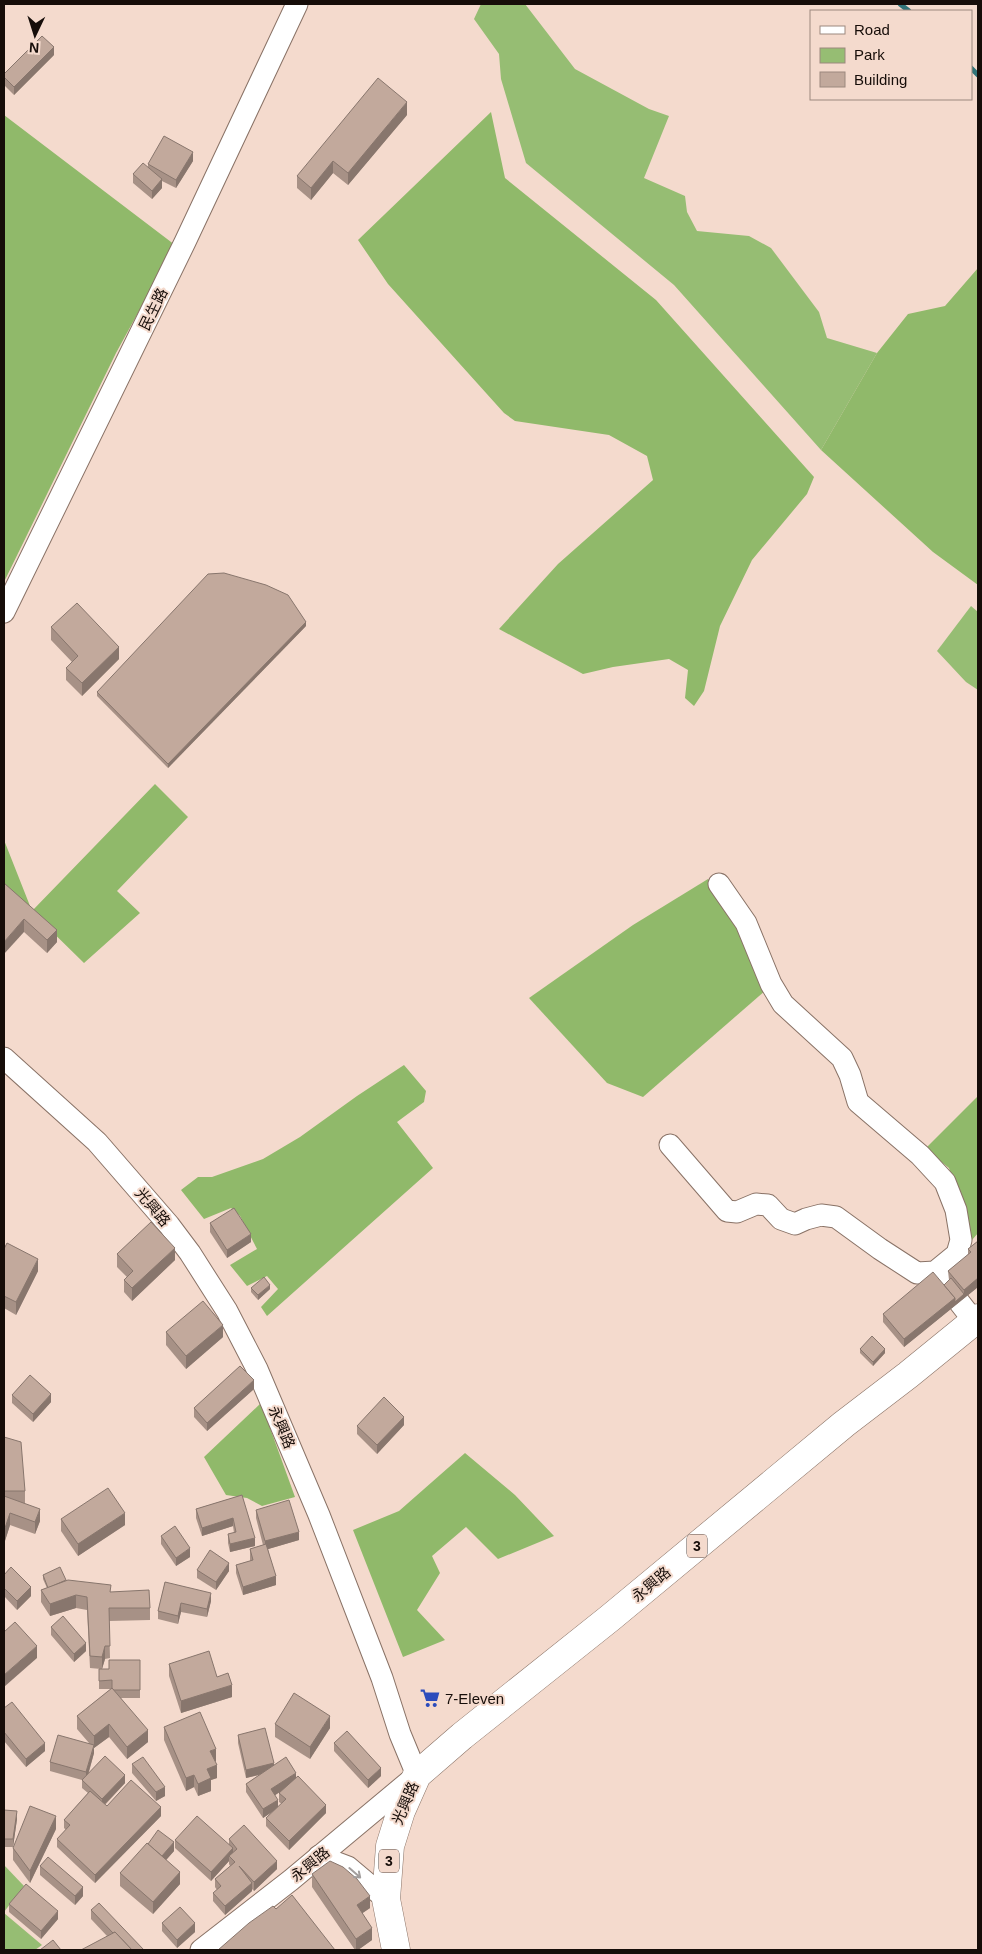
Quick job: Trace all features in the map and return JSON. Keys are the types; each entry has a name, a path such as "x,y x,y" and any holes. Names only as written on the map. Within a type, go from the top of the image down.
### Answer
{"main road":[{"name":"永興路","path":"417,1775 462,1736 610,1618 844,1424 976,1319"},
{"name":"光興路","path":"396,1950 386,1899 390,1846 401,1810 417,1775"}],"street":[{"name":"民生路","path":"4,612 185,242 297,4"},
{"path":"670,1144 727,1211 738,1212 756,1204 768,1205 782,1219 795,1224 821,1215 836,1217 917,1273 935,1272 957,1254 960,1240 956,1210 945,1182 920,1155 858,1102 850,1075 842,1058 782,1004 771,984 746,923 718,884"},
{"name":"光興路","path":"4,1058 97,1142 168,1225 190,1253 227,1311 264,1387"},
{"path":"935,1272 976,1319"},
{"name":"永興路","path":"202,1950 417,1775 319,1515 264,1387"},
{"path":"319,1856 348,1867 386,1899"}],"green space":[{"path":"481,4 525,4 575,69 649,109 669,116 644,178 685,196 687,212 697,231 749,236 771,248 819,312 827,338 877,353 821,450 674,285 526,163 501,79 499,54 474,19"},
{"path":"491,112 505,178 656,300 814,477 807,494 752,560 720,626 704,691 694,706 685,698 688,670 669,659 613,667 583,674 499,629 558,564 653,480 647,456 609,435 515,421 504,413 388,284 358,240"},
{"path":"4,115 175,245 116,353 4,582"},
{"path":"978,268 978,585 933,552 821,450 877,353 908,314 945,306"},
{"path":"971,606 978,612 978,690 966,682 937,651"},
{"path":"155,784 188,817 117,891 140,913 84,963 31,911 4,889 4,840 32,911"},
{"path":"708,879 742,934 766,990 643,1097 607,1083 529,998 633,925"},
{"path":"404,1065 426,1091 424,1102 397,1122 433,1168 267,1316 261,1307 278,1289 267,1276 247,1286 230,1265 257,1249 240,1216 231,1208 204,1219 181,1190 198,1177 212,1177 263,1159 300,1137"},
{"path":"978,1096 978,1233 972,1240 949,1168 925,1149"},
{"path":"261,1403 295,1497 262,1506 247,1498 226,1495 204,1457"},
{"path":"465,1453 515,1495 554,1536 498,1559 466,1527 432,1556 440,1573 417,1610 445,1640 403,1657 353,1530 399,1511"},
{"path":"4,1865 24,1886 4,1912"},
{"path":"4,1913 42,1945 35,1950 4,1950"}],"building":[{"path":"42,36 54,47 14,87 4,77 4,74"},
{"path":"378,78 407,102 348,173 333,161 311,188 297,176"},
{"path":"164,136 193,152 176,180 148,164"},
{"path":"143,163 162,179 152,191 133,174"},
{"path":"224,573 266,585 288,595 306,622 168,764 97,692 208,574"},
{"path":"77,603 119,647 82,683 66,668 78,656 51,627"},
{"path":"4,883 57,930 47,940 24,919 4,942"},
{"path":"234,1208 251,1234 227,1250 210,1223"},
{"path":"151,1222 175,1248 132,1288 124,1280 133,1271 117,1254"},
{"path":"978,1241 978,1278 964,1290 948,1271 971,1252 968,1249"},
{"path":"7,1243 38,1259 16,1302 4,1296 4,1249"},
{"path":"933,1272 955,1298 904,1339 883,1314"},
{"path":"264,1277 270,1285 258,1295 251,1288"},
{"path":"951,1278 964,1294 955,1302 955,1298 944,1285"},
{"path":"203,1301 223,1325 186,1356 166,1332"},
{"path":"872,1336 885,1349 873,1362 860,1349"},
{"path":"240,1366 254,1380 207,1423 194,1408"},
{"path":"30,1375 51,1394 33,1414 12,1395"},
{"path":"384,1397 404,1417 377,1445 357,1426"},
{"path":"4,1437 21,1442 25,1491 4,1491"},
{"path":"108,1488 125,1513 78,1544 61,1519"},
{"path":"242,1495 255,1538 230,1544 228,1534 236,1532 233,1518 202,1528 196,1509"},
{"path":"4,1496 40,1509 35,1522 10,1513 4,1531"},
{"path":"289,1500 299,1532 265,1541 256,1510"},
{"path":"175,1526 190,1548 176,1558 161,1536"},
{"path":"266,1544 276,1576 243,1587 236,1565 253,1560 250,1549"},
{"path":"210,1550 229,1563 216,1582 197,1570"},
{"path":"11,1567 31,1587 17,1601 4,1588 4,1575"},
{"path":"60,1567 66,1580 48,1588 43,1575"},
{"path":"68,1580 111,1585 110,1592 149,1590 150,1608 109,1608 110,1646 105,1646 102,1657 90,1656 87,1597 76,1595 50,1604 41,1590"},
{"path":"165,1582 211,1593 207,1609 181,1603 178,1616 158,1611"},
{"path":"63,1616 86,1643 74,1654 51,1627"},
{"path":"15,1622 37,1646 4,1675 4,1632"},
{"path":"209,1651 217,1677 228,1673 232,1685 181,1701 169,1664"},
{"path":"109,1660 140,1660 140,1690 114,1690 112,1688 112,1680 99,1681 99,1669 109,1669"},
{"path":"112,1688 148,1730 127,1747 109,1724 94,1736 77,1716"},
{"path":"294,1693 330,1716 310,1747 275,1724"},
{"path":"12,1702 45,1743 26,1759 4,1732 4,1708"},
{"path":"200,1712 216,1749 210,1751 217,1765 207,1769 211,1778 198,1784 194,1775 186,1778 164,1727"},
{"path":"265,1728 274,1763 246,1770 238,1735"},
{"path":"347,1731 381,1768 368,1780 334,1743"},
{"path":"58,1735 94,1745 86,1772 50,1762"},
{"path":"105,1756 125,1775 102,1799 82,1780"},
{"path":"143,1757 165,1787 156,1792 132,1764"},
{"path":"286,1757 296,1773 271,1789 278,1800 263,1809 246,1784"},
{"path":"298,1776 326,1805 289,1841 266,1818 286,1799 279,1793"},
{"path":"131,1780 161,1807 95,1875 57,1839 70,1825 64,1820 90,1791 107,1806"},
{"path":"30,1806 56,1816 30,1871 13,1848"},
{"path":"4,1810 17,1811 13,1839 4,1839"},
{"path":"197,1816 233,1848 211,1872 175,1840"},
{"path":"244,1825 277,1861 254,1882 239,1866 252,1883 225,1906 213,1893 221,1886 215,1879 235,1862 229,1856 237,1849 229,1839"},
{"path":"158,1830 174,1842 162,1856 148,1844"},
{"path":"147,1843 180,1872 153,1902 120,1873"},
{"path":"48,1857 83,1887 75,1896 40,1866"},
{"path":"330,1861 343,1867 357,1879 370,1896 357,1905 372,1928 356,1939 312,1874"},
{"path":"26,1884 58,1911 41,1931 9,1904"},
{"path":"292,1895 335,1950 218,1950 249,1923 273,1906 276,1909"},
{"path":"99,1903 144,1950 132,1950 115,1932 113,1933 91,1910"},
{"path":"180,1907 195,1923 177,1940 162,1923"},
{"path":"115,1932 132,1950 81,1950"},
{"path":"53,1940 61,1950 40,1950"}],"waterway":[{"path":"900,4 908,10"},
{"path":"972,69 978,75"}],"place":[{"name":"7-Eleven","path":"430,1698"}]}
